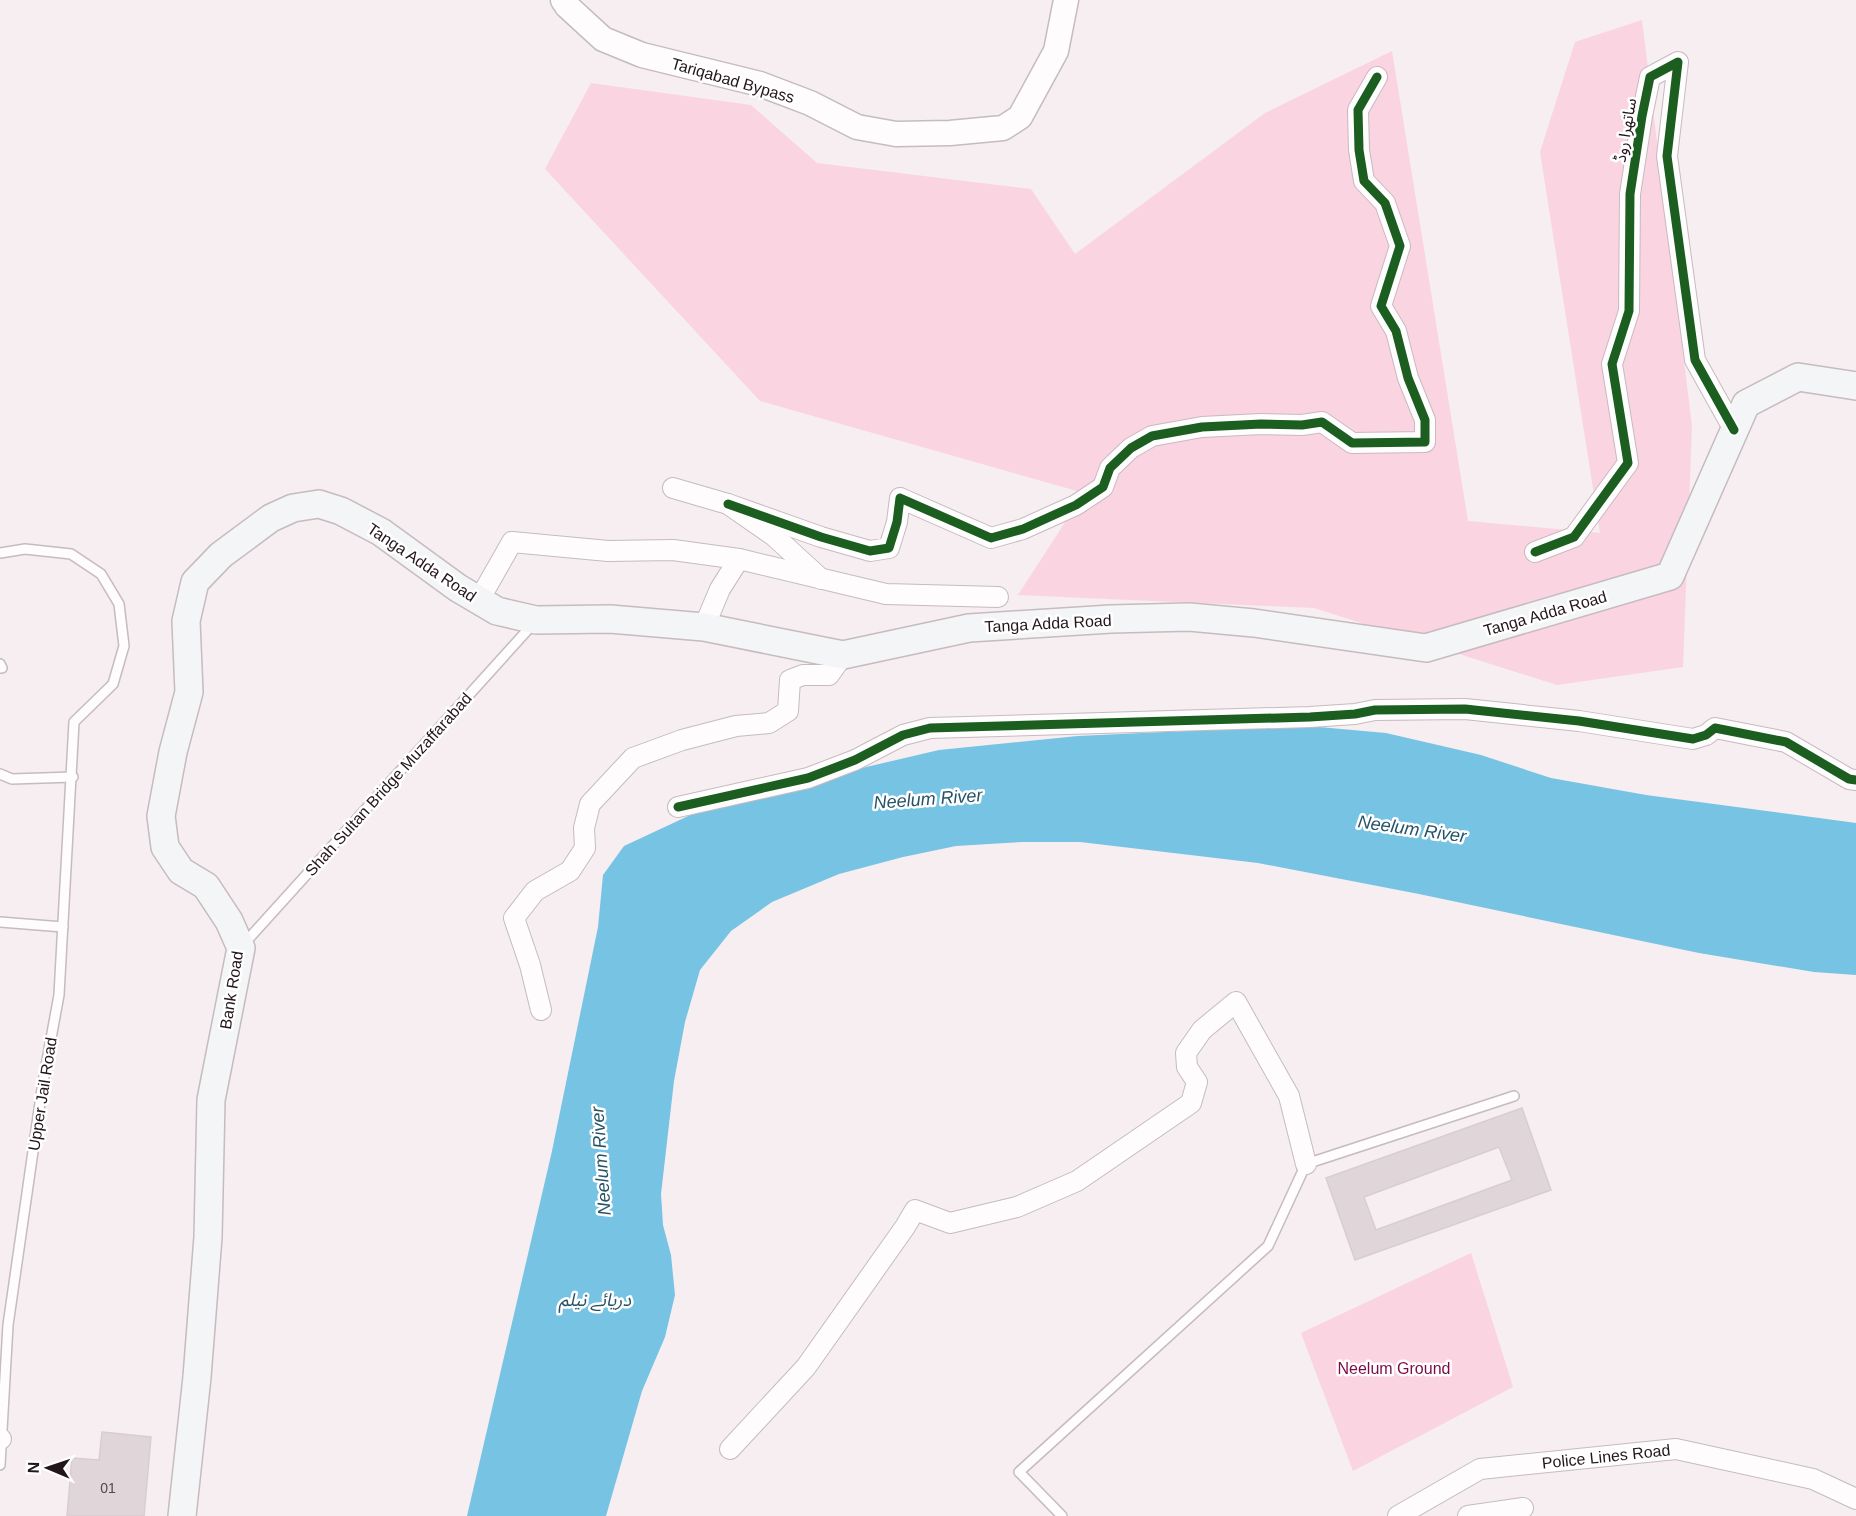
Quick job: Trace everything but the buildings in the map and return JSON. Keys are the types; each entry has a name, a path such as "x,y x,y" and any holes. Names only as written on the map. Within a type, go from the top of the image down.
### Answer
{"main road":[{"name":"Tanga Adda Road","path":"293,508 319,504 341,511 381,532 458,588 498,611 536,621 610,620 704,627 843,655 969,628 1111,619 1189,617 1254,623 1426,648 1670,576 1746,404 1798,377 1856,386"},
{"name":"Bank Road","path":"182,1516 197,1377 208,1237 211,1100 241,948 229,921 206,886 181,871 165,847 161,816 173,752 189,692 186,621 195,582 221,555 271,518 293,508"}],"street":[{"name":"Tariqabad Bypass","path":"563,0 603,39 642,55 760,84 810,103 857,127 896,134 950,133 1003,128 1020,117 1056,51 1066,0"},
{"name":"ساتھرا روڈ","path":"1535,552 1574,537 1628,463 1612,364 1629,311 1630,194 1650,77 1678,62 1667,156 1695,360 1734,430"},
{"path":"673,488 870,551 889,548 897,522 900,498 991,538 1023,529 1076,505 1103,488 1110,468 1131,448 1152,436 1202,427 1261,424 1302,425 1322,422 1352,443 1425,442 1425,420 1408,378 1396,331 1380,306 1400,246 1385,203 1364,181 1359,150 1358,110 1377,77"},
{"path":"728,504 774,536 824,581"},
{"path":"479,600 512,542 608,551 673,550 739,559 886,594 998,597"},
{"path":"704,627 720,589 739,559"},
{"path":"541,1010 530,965 514,918 535,891 570,871 575,864 585,848 584,828 590,804 633,758 682,740 736,726 769,723 788,711 790,680 803,675 829,675 843,655"},
{"path":"678,807 808,778 855,760 903,735 930,728 1310,717 1355,714 1375,710 1465,709 1579,721 1693,739 1706,735 1715,728 1786,742 1849,779 1856,780"},
{"path":"730,1449 806,1367 915,1210 950,1223 1017,1207 1077,1181 1191,1103 1197,1082 1187,1067 1186,1053 1202,1030 1236,1002 1289,1096 1306,1164"},
{"name":"Police Lines Road","path":"1398,1516 1480,1469 1676,1449 1813,1479 1856,1499"},
{"path":"1468,1516 1523,1508"}],"lane":[{"name":"Upper Jail Road","path":"0,553 25,549 71,554 101,574 119,604 124,646 112,684 74,722 59,995 43,1082 8,1325 0,1465"},
{"name":"Shah Sultan Bridge Muzaffarabad","path":"241,948 536,621"},
{"path":"0,774 12,779 72,777"},
{"path":"0,922 63,927"},
{"path":"1062,1516 1019,1472 1268,1246 1306,1164 1514,1096"}],"green space":[{"path":"1642,20 1692,426 1683,667 1557,685 1314,608 1018,595 1084,493 760,401 545,169 591,83 751,105 817,163 1031,189 1075,254 1265,113 1392,51 1468,521 1600,533 1540,152 1575,42"},
{"name":"Neelum Ground","path":"1471,1253 1513,1387 1353,1471 1301,1333"}],"water":[{"name":"دریائے نیلم","path":"1319,727 1386,733 1481,755 1551,778 1646,795 1856,823 1856,975 1814,972 1699,953 1419,894 1258,863 1080,842 1022,842 956,846 839,874 772,902 731,931 700,970 685,1022 674,1081 661,1194 663,1225 671,1255 675,1295 665,1337 642,1391 606,1516 467,1516 552,1151 598,927 603,875 624,846 699,811 939,750 1078,736"}],"cycle path":[{"path":"1535,552 1574,537 1628,463 1612,364 1629,311 1630,194 1650,77 1678,62 1667,156 1695,360 1734,430"},
{"path":"728,504 821,537 870,551 889,548 897,522 900,498 991,538 1023,529 1076,505 1103,487 1110,468 1131,448 1152,436 1202,427 1261,424 1302,425 1322,422 1352,443 1425,442 1425,420 1408,378 1396,331 1381,306 1400,246 1385,203 1364,181 1359,150 1358,110 1377,77"},
{"path":"678,807 808,778 855,760 903,735 930,728 1310,717 1355,714 1375,710 1465,709 1579,721 1693,739 1706,735 1715,728 1786,742 1849,779 1856,780"}],"water label":[{"name":"Neelum River","path":"928,799"},
{"name":"Neelum River","path":"1412,829"},
{"name":"Neelum River","path":"601,1161"}]}
